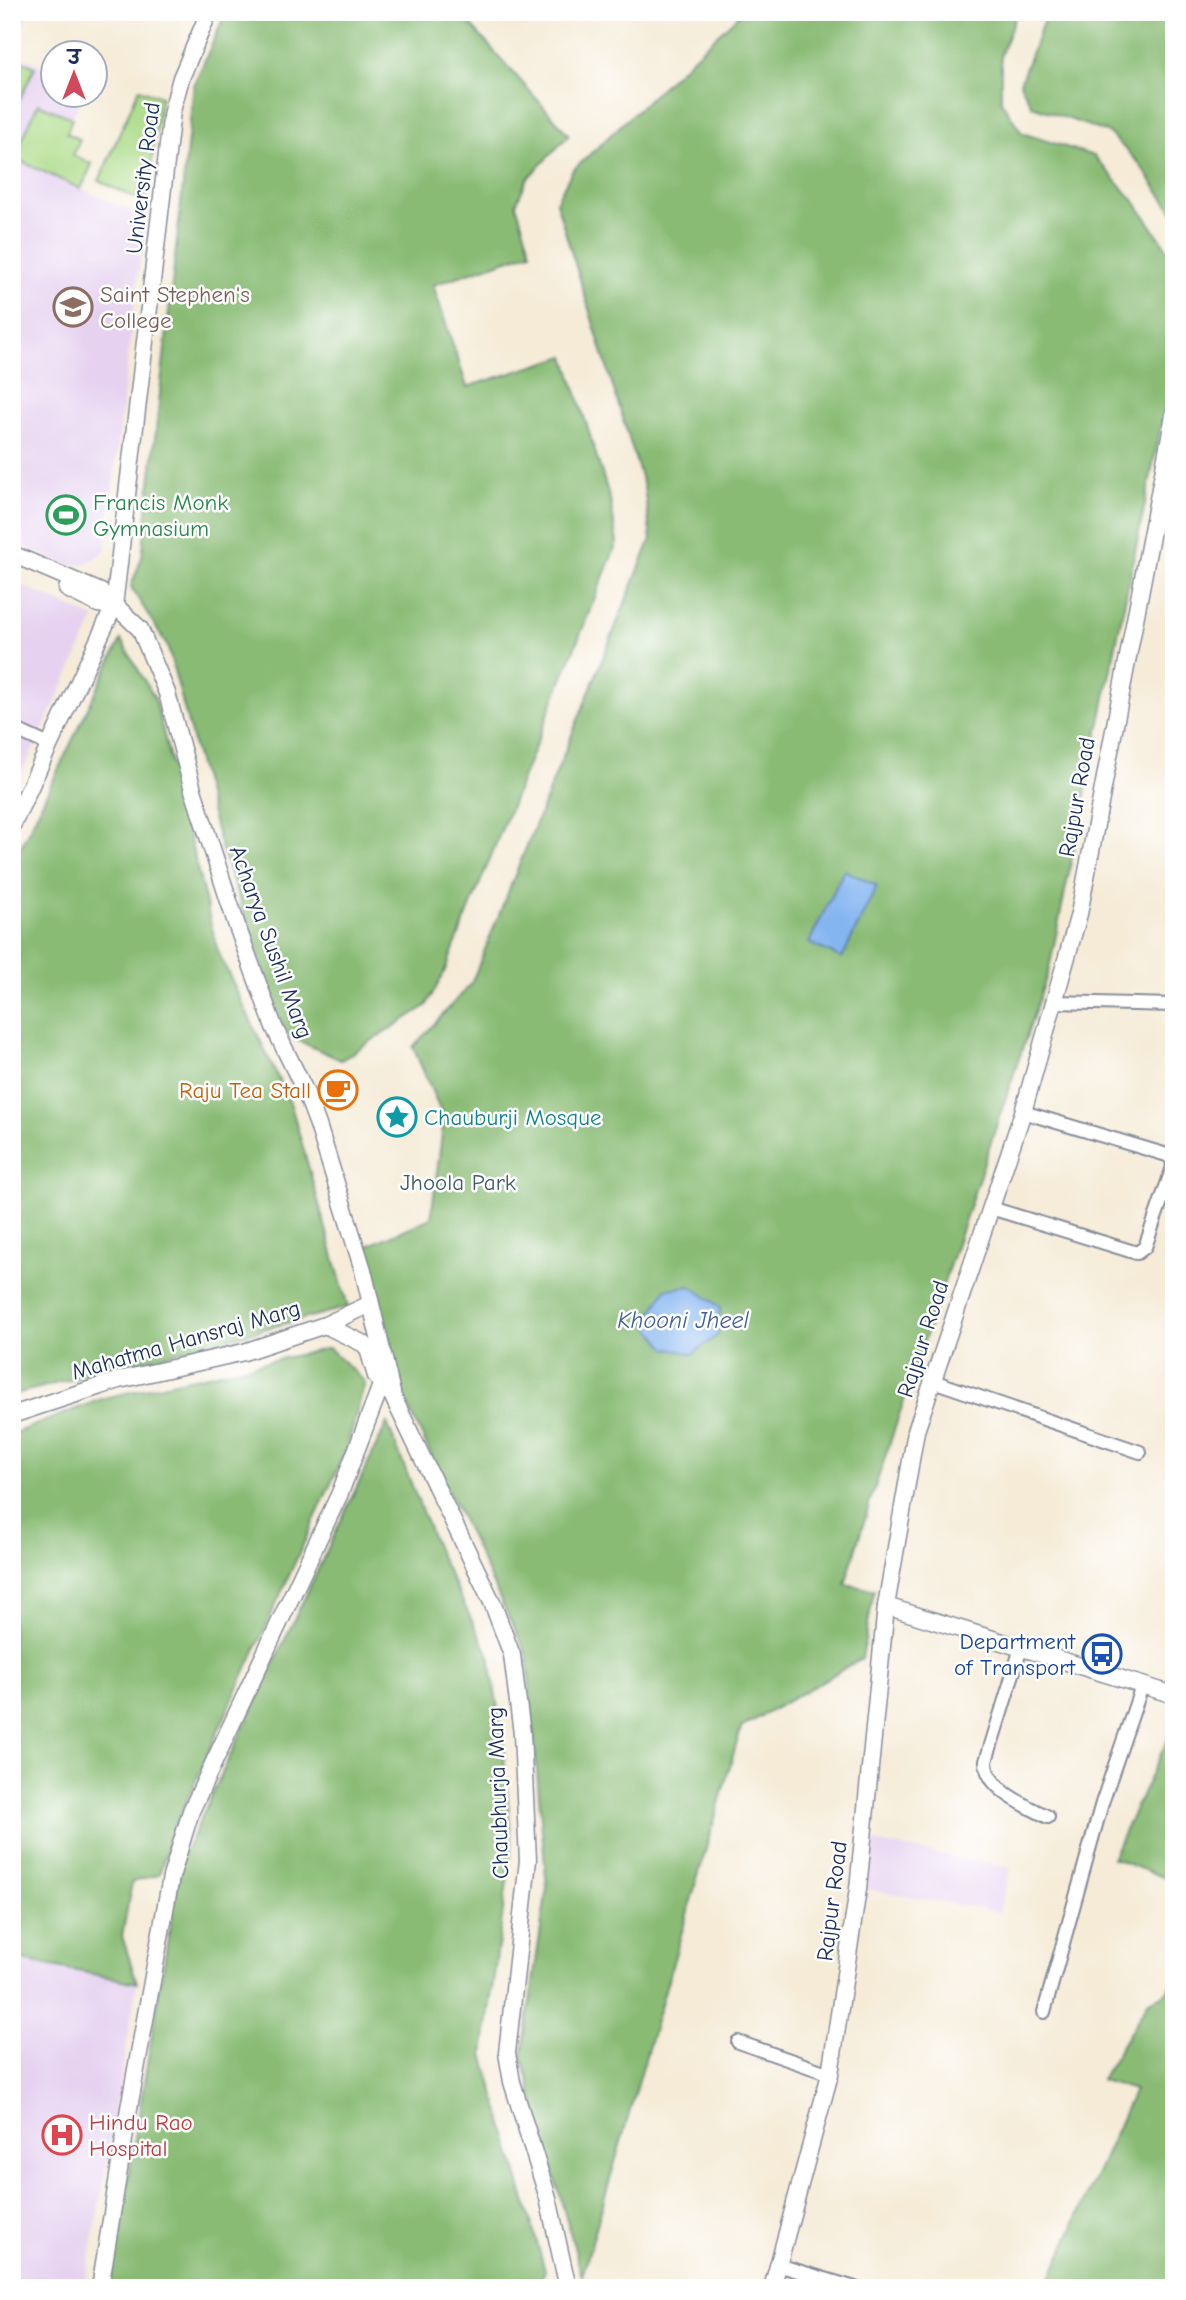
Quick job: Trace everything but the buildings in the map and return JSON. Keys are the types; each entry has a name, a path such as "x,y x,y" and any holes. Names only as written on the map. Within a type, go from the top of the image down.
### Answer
{"street":[{"name":"University Road","path":"12,826 114,606 172,111 181,78 209,12"},
{"name":"Rajpur Road","path":"772,2288 830,2074 858,1889 886,1606 916,1431 1023,1112 1079,914 1174,415"},
{"path":"1154,513 1174,502"},
{"name":"Acharya Sushil Marg","path":"12,554 101,592 140,629 167,693 192,790 234,917 274,1027 306,1093 318,1125 363,1270 393,1397"},
{"path":"12,566 99,604 114,606"},
{"path":"12,728 49,745"},
{"path":"1055,1002 1174,1005"},
{"path":"990,1208 1137,1253 1145,1247 1173,1167 1172,1159 1167,1155 1023,1112"},
{"name":"Mahatma Hansraj Marg","path":"12,1415 119,1381 244,1352 325,1325 370,1304"},
{"path":"325,1325 364,1344 381,1385 393,1397"},
{"path":"933,1381 1140,1452"},
{"path":"100,2288 129,2108 177,1853 191,1811 340,1493 381,1385"},
{"name":"Chaubhurja Marg","path":"393,1397 492,1602 512,1655 522,1734 528,1860 508,2053 512,2082 548,2197 568,2288"},
{"path":"886,1606 1174,1695"},
{"path":"1021,1648 986,1761 986,1769 1007,1795 1048,1817"},
{"path":"1044,2012 1102,1803 1142,1686"},
{"path":"738,2042 830,2074"},
{"path":"778,2265 855,2288"}],"shaded area":[{"path":"12,12 29,12 12,51"},
{"name":"Saint Stephen's College","path":"12,53 38,64 38,104 14,159 145,217 105,551 86,564 67,565 12,541"},
{"name":"Saint Stephen's College","path":"47,108 77,108 72,118"},
{"path":"12,581 95,618 12,794"},
{"path":"870,1841 1011,1868 999,1912 865,1889"},
{"name":"Hindu Rao Hospital","path":"12,1958 137,1983 85,2288 12,2288"}],"green space":[{"path":"226,12 459,12 569,135 527,179 516,204 531,252 433,285 467,387 565,356 610,499 617,543 443,975 426,1006 341,1060 286,1035 219,841 168,647 131,587 142,557 194,85"},
{"name":"Jhoola Park","path":"742,12 1017,12 1001,54 1001,101 1022,133 1094,156 1136,203 1163,243 1174,261 1174,363 1049,969 845,1584 874,1590 862,1658 741,1728 582,2276 522,2056 547,1888 527,1655 402,1394 367,1246 431,1218 444,1119 413,1047 471,984 651,539 644,487 556,202 572,171"},
{"path":"1047,12 1174,12 1174,213 1138,162 1109,133 1032,106 1020,83"},
{"path":"12,57 35,67 12,116"},
{"path":"139,89 161,97 146,203 99,181"},
{"path":"38,104 38,108 48,108 72,118 67,133 80,140 73,155 92,164 81,189 14,158"},
{"path":"121,640 155,699 218,952 291,1105 348,1307 12,1395 12,865"},
{"path":"329,1348 365,1382 347,1448 175,1826 159,1874 132,1882 122,1936 137,1983 12,1958 12,1434 104,1398"},
{"path":"387,1423 439,1554 489,1655 502,1733 512,1846 483,2054 545,2271 536,2288 110,2288 181,1860"},
{"path":"1174,1726 1174,1881 1112,1858"},
{"path":"1174,1980 1174,2288 1046,2288 1134,2090 1101,2080 1148,2002 1166,1993"}],"water":[{"path":"844,870 877,886 842,958 809,943"},
{"name":"Khooni Jheel","path":"691,1286 720,1307 718,1335 693,1354 666,1348 646,1323 666,1289"}],"place":[{"name":"Saint Stephen's College","path":"73,307"},
{"name":"Francis Monk Gymnasium","path":"66,515"},
{"name":"Raju Tea Stall","path":"338,1090"},
{"name":"Chauburji Mosque","path":"397,1117"},
{"name":"Department of Transport","path":"1102,1654"},
{"name":"Hindu Rao Hospital","path":"62,2135"}]}
